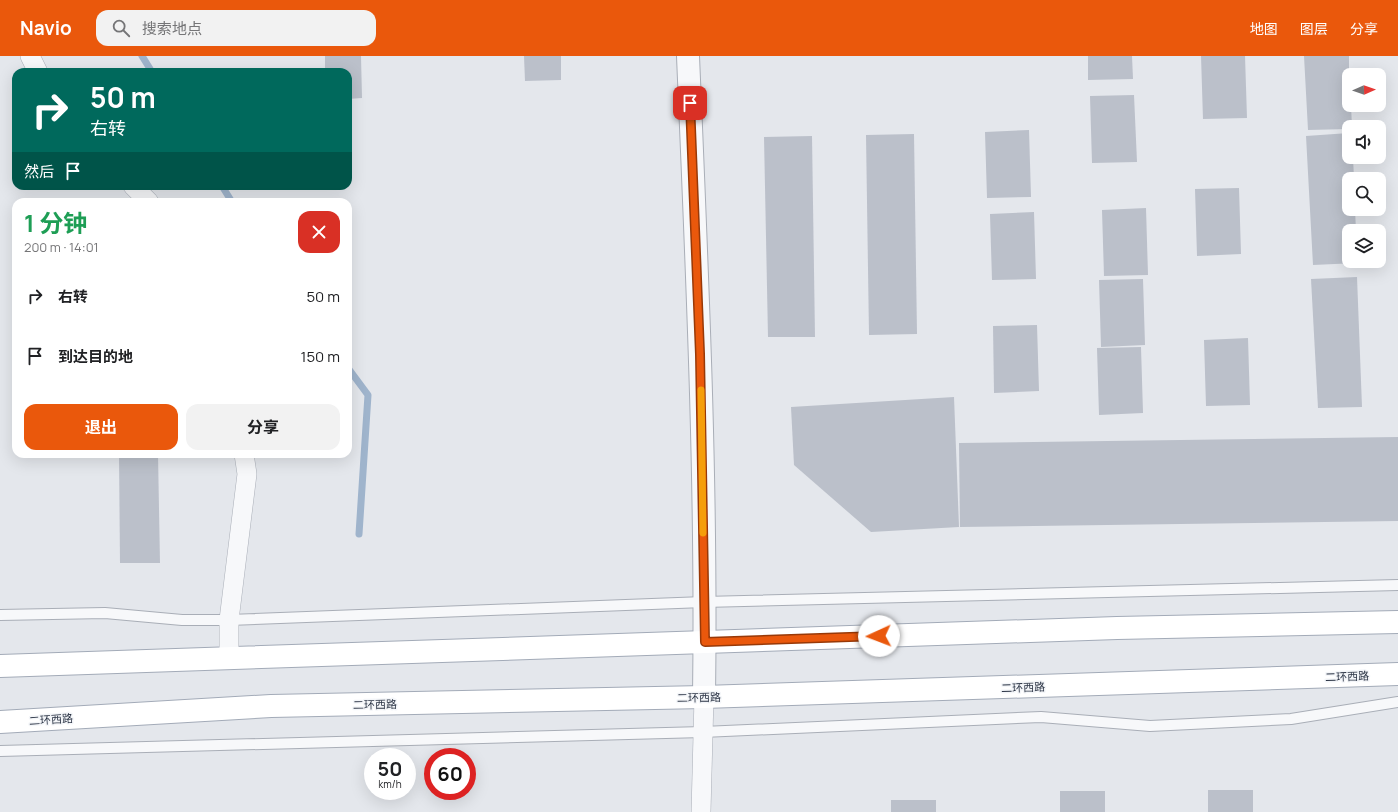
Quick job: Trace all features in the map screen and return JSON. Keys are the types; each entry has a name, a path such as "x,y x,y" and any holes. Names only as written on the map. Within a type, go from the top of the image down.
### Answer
{"main road":[{"path":"0,666 1118,628 1398,622"},
{"name":"二环西路","path":"0,722 272,706 704,697 1398,674"}],"street":[{"path":"30,56 36,68"},
{"path":"688,56 700,354 705,642 701,812"},
{"path":"137,190 145,198"},
{"path":"228,659 229,620 247,474 245,458"}],"lane":[{"path":"0,615 105,613 182,620 229,620 704,602 1398,585"},
{"path":"0,751 703,732 1041,717 1150,726 1291,718 1398,702"}],"building":[{"path":"325,56 361,56 362,98 352,99 352,68 325,68"},
{"path":"524,56 561,56 561,80 525,81"},
{"path":"1088,56 1132,56 1133,79 1088,80"},
{"path":"1201,56 1245,56 1247,118 1203,119"},
{"path":"1304,56 1349,56 1349,68 1342,68 1342,112 1351,112 1352,120 1342,120 1342,129 1308,130"},
{"path":"1134,95 1137,162 1092,163 1090,96"},
{"path":"1029,130 1031,197 987,198 985,132"},
{"path":"1342,133 1342,164 1353,164 1354,172 1342,172 1342,216 1355,216 1356,224 1342,224 1342,264 1313,265 1306,136"},
{"path":"914,134 917,334 869,335 866,135"},
{"path":"812,136 815,337 768,337 764,137"},
{"path":"1239,188 1241,254 1197,256 1195,189"},
{"path":"1146,208 1148,275 1104,276 1102,210"},
{"path":"1034,212 1036,279 992,280 990,214"},
{"path":"1357,277 1362,407 1318,408 1311,279"},
{"path":"1143,279 1145,345 1101,347 1099,280"},
{"path":"1037,325 1039,391 994,393 993,326"},
{"path":"1248,338 1250,405 1206,406 1204,340"},
{"path":"1141,347 1143,413 1099,415 1097,348"},
{"path":"954,397 959,527 871,532 794,465 791,407"},
{"path":"1398,437 1398,521 960,527 959,443"},
{"path":"119,458 158,458 160,563 120,563"},
{"path":"1208,790 1253,790 1253,812 1208,812"},
{"path":"1060,791 1105,791 1105,812 1060,812"},
{"path":"891,800 936,800 936,812 891,812"}],"waterway":[{"path":"142,56 150,68"},
{"path":"224,190 230,198"},
{"path":"352,373 368,395 359,534"}],"slow traffic":[{"path":"701,390 703,533"}],"route":[{"path":"690,103 700,354 705,642 879,636"}]}
